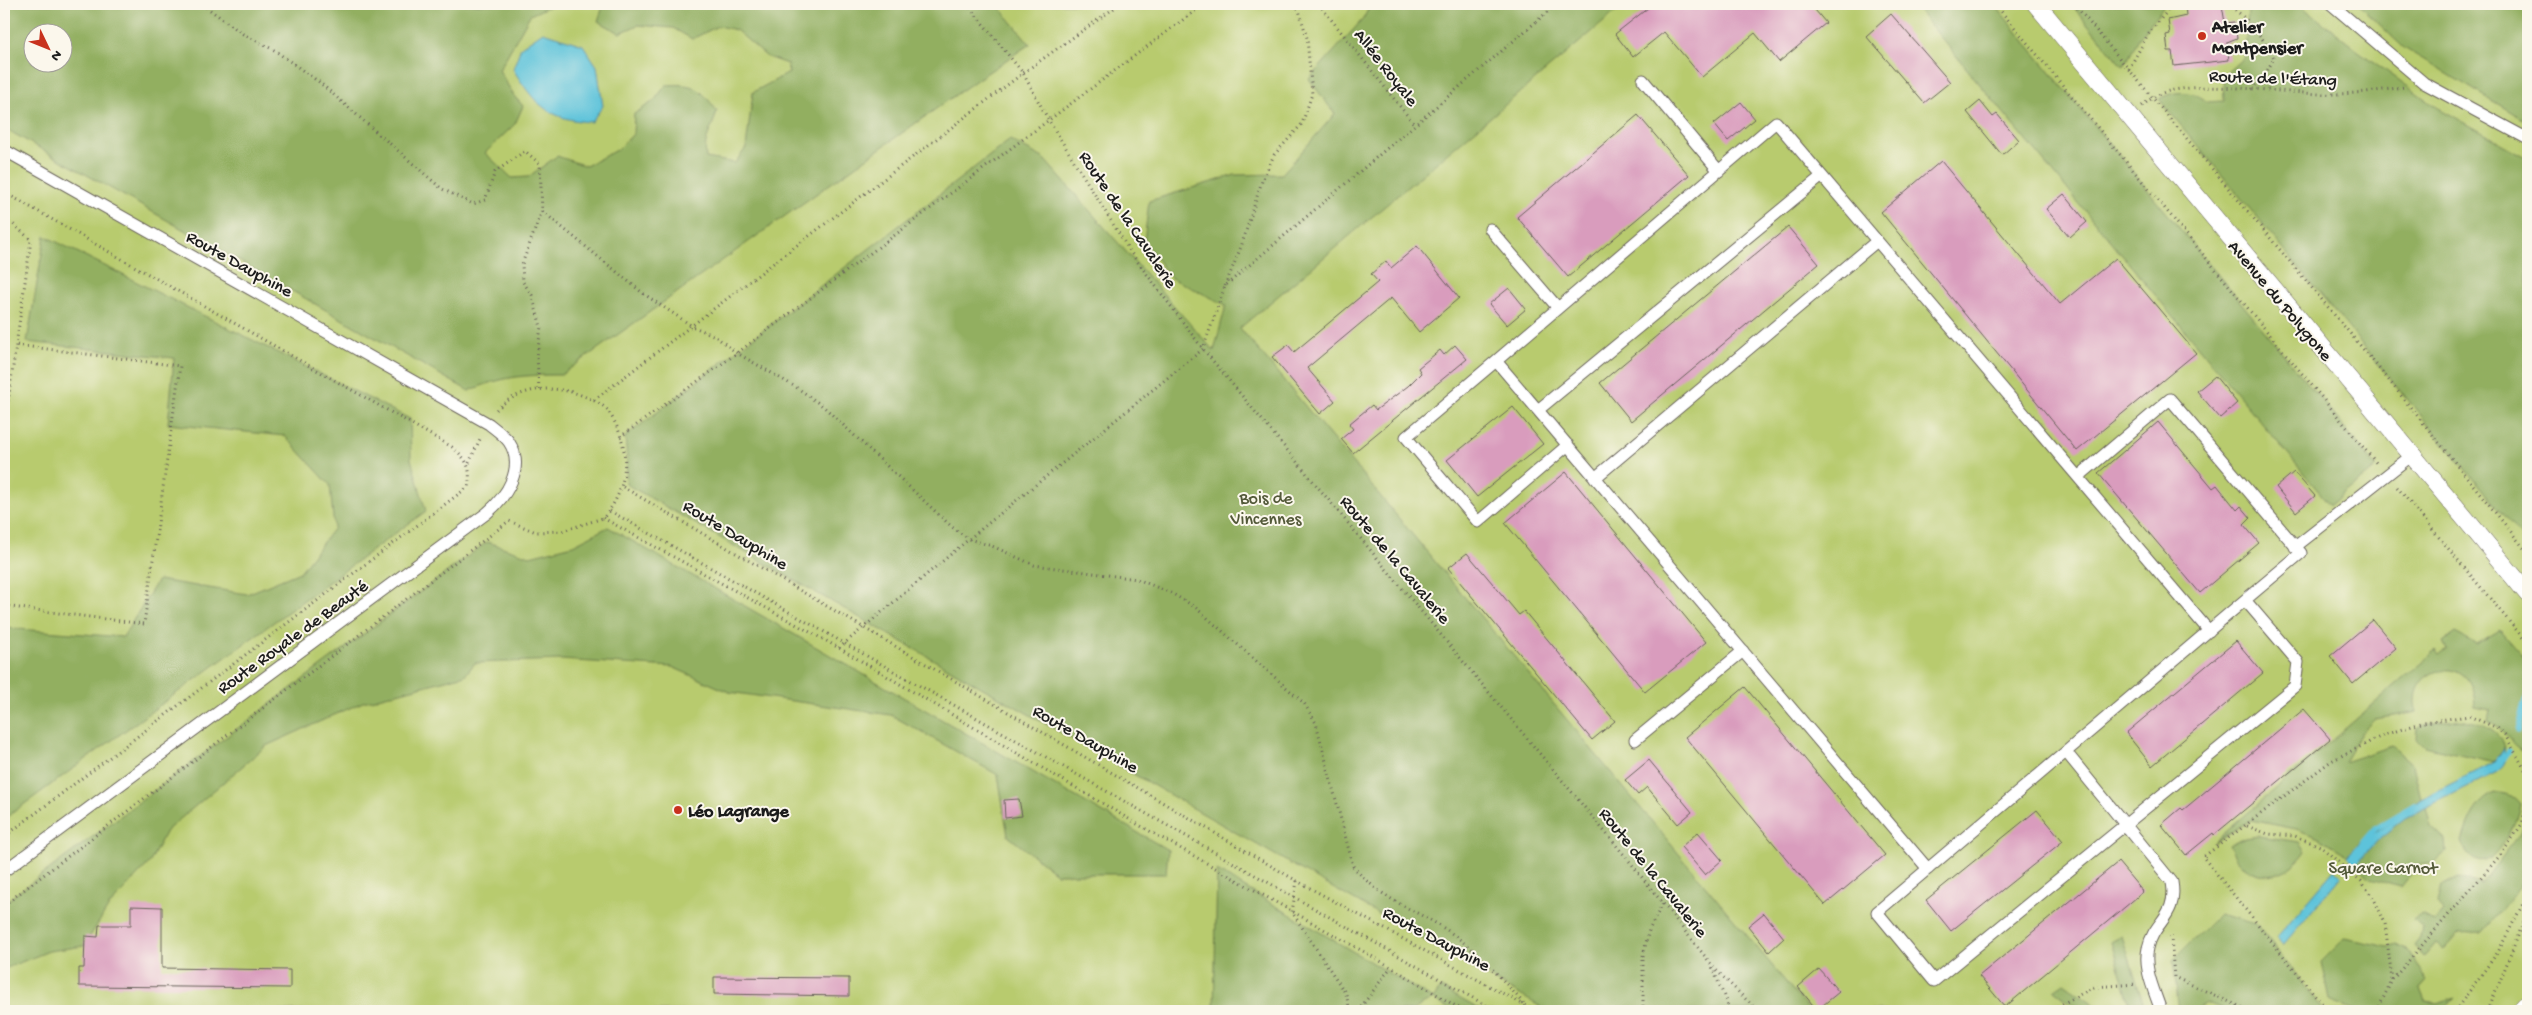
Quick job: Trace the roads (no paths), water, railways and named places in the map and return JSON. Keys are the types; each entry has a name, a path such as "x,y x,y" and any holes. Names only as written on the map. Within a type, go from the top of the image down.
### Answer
{"street":[{"name":"Avenue du Polygone","path":"2036,4 2128,117 2528,594"}],"lane":[{"path":"2331,4 2424,84 2528,139"},
{"path":"1643,80 1719,171"},
{"path":"1568,445 1478,522 1406,437 1776,122 2209,631"},
{"name":"Route Dauphine","path":"4,150 460,407"},
{"path":"1538,410 1822,176"},
{"path":"1490,229 1558,308"},
{"path":"1595,478 1877,241"},
{"path":"1496,361 1928,869"},
{"path":"2078,477 2170,399 2301,553 1877,912 1934,981 2295,686 2298,662 2246,600"},
{"name":"Route Royale de Beauté","path":"4,871 499,503 508,492 512,481 514,455 509,442 489,424 460,407"},
{"path":"2295,547 2411,456"},
{"path":"1635,740 1743,651"},
{"path":"2066,752 2172,882 2174,896 2170,912 2148,946 2146,959 2161,1011"}],"water":[{"path":"543,32 583,45 597,66 603,106 591,122 564,118 544,108 528,91 513,69 521,47"},
{"path":"2504,748 2505,762 2503,767 2497,772 2405,818 2381,837 2355,864 2347,856 2362,841 2421,799 2494,762"},
{"path":"2334,870 2342,875 2283,945 2276,938"}],"waterway":[{"path":"2518,731 2528,694"},
{"path":"2502,761 2509,751"},
{"path":"2363,842 2375,828 2414,805"}],"place":[{"name":"Atelier Montpensier","path":"2202,36"},
{"name":"Léo Lagrange","path":"678,810"}],"park label":[{"name":"Bois de Vincennes","path":"1266,507"},
{"name":"Square Carnot","path":"2383,867"}]}
